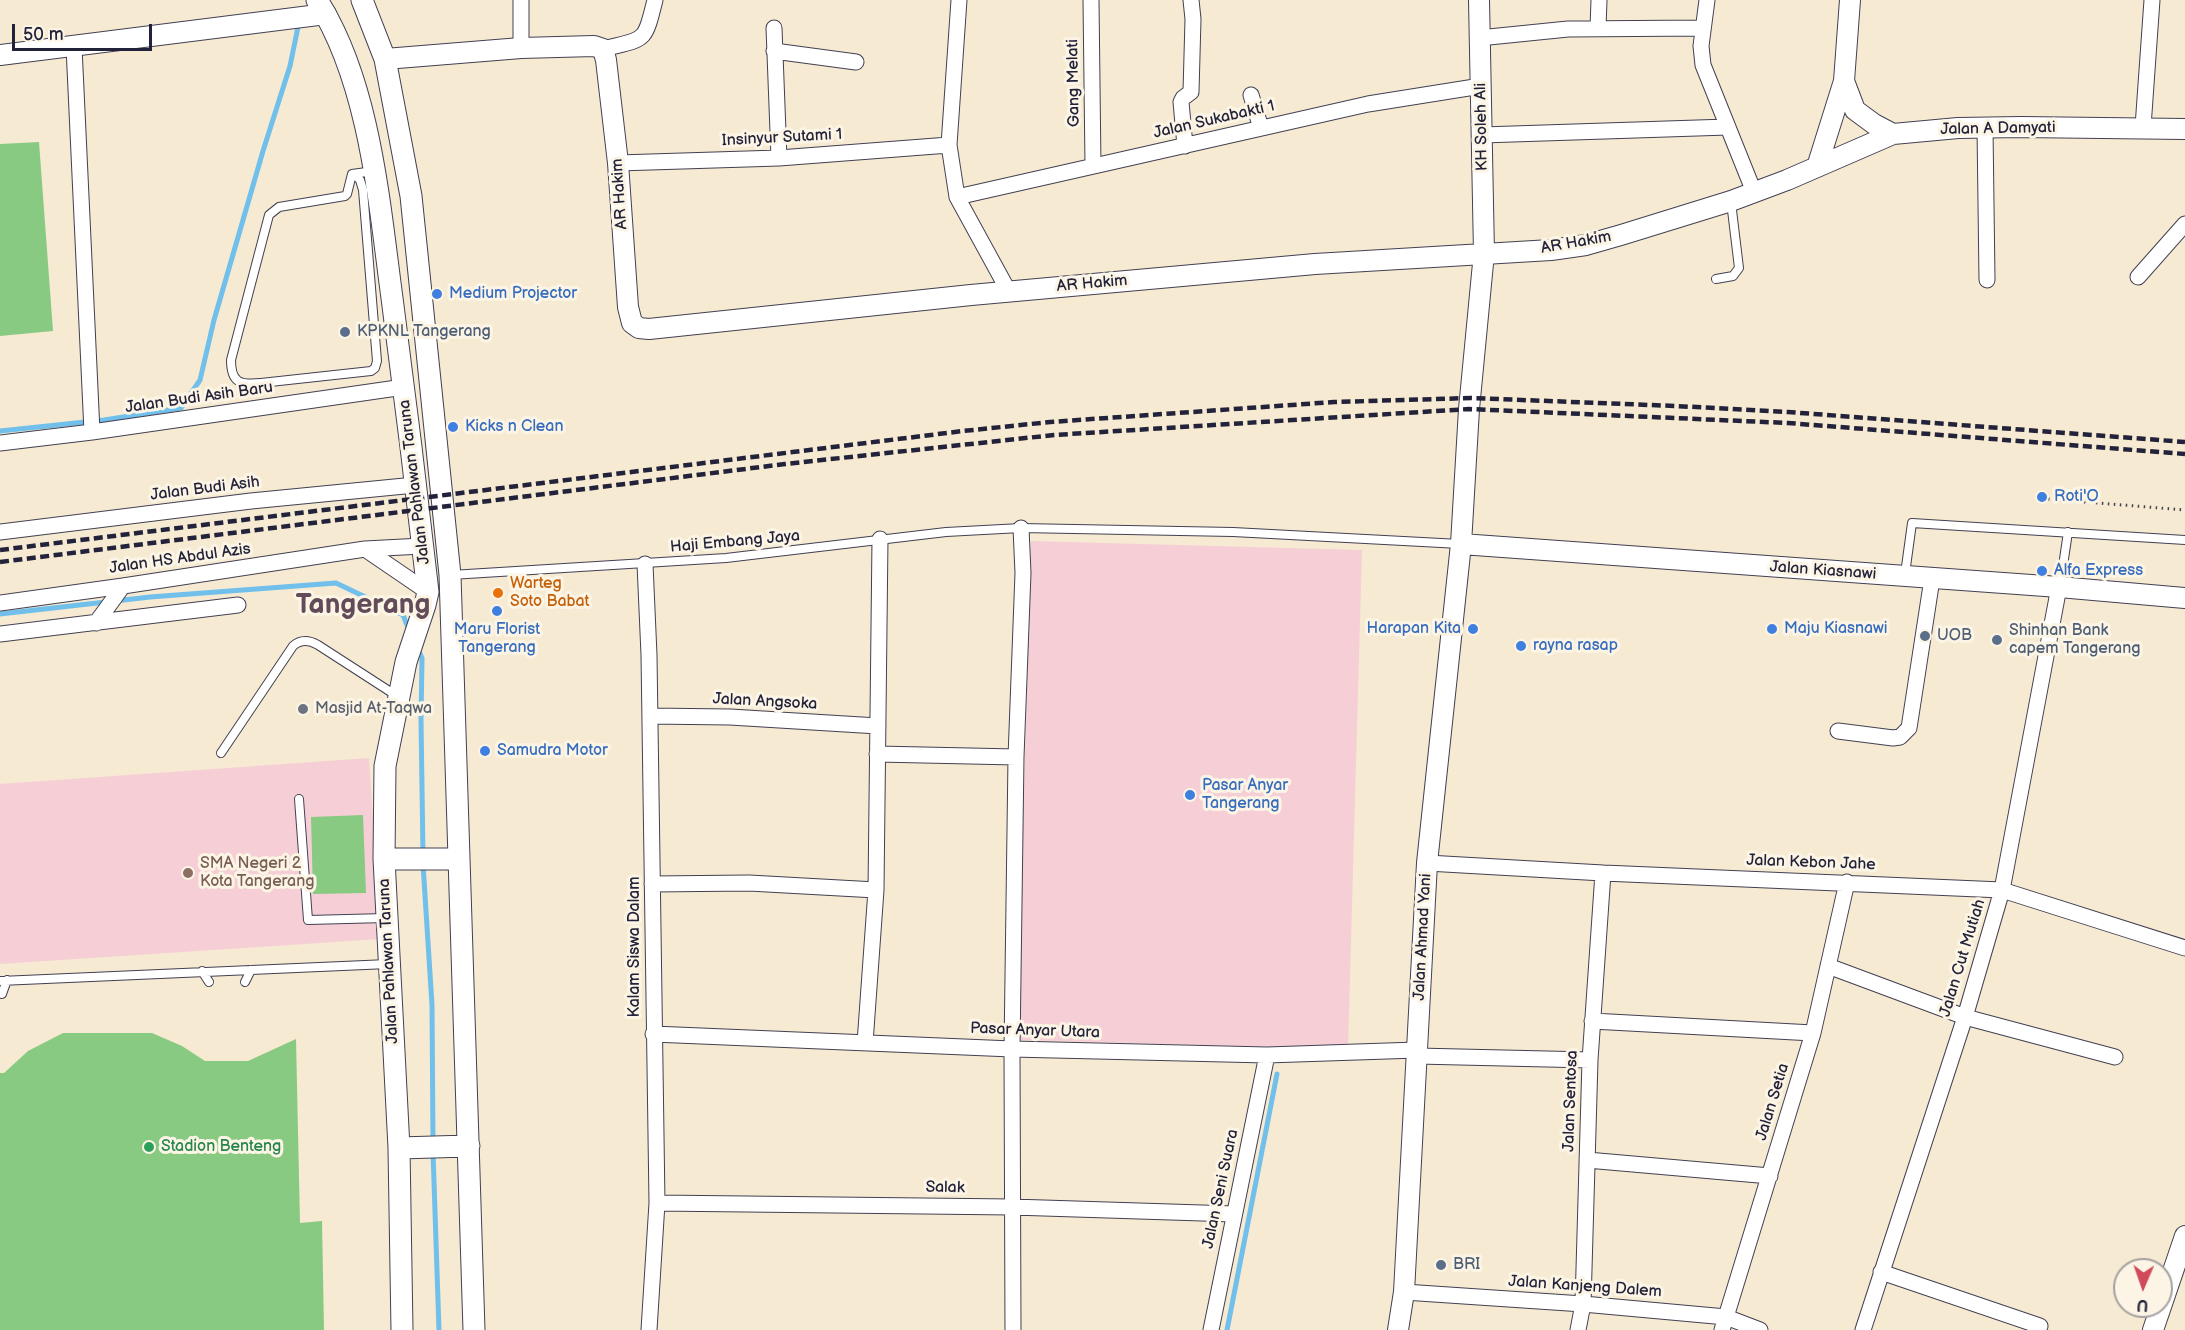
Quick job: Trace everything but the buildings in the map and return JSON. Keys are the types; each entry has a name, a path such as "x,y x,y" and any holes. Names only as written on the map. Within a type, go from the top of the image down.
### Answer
{"main road":[{"name":"Jalan Pahlawan Taruna","path":"362,0 385,59 411,196 450,575 454,859 462,1146 474,1330"},
{"name":"Jalan Pahlawan Taruna","path":"320,5 348,64 376,171 404,387 426,598 406,662 385,766 390,859 387,918 388,964 406,1148 402,1330"},
{"path":"390,859 454,859"},
{"path":"406,1148 462,1146"}],"street":[{"path":"521,0 521,48"},
{"path":"385,59 521,48 594,46 603,49 644,36 655,0"},
{"path":"959,0 949,145 957,197 1009,292"},
{"name":"Gang Melati","path":"1091,0 1093,166"},
{"path":"1185,146 1181,102 1191,92 1193,19 1191,0"},
{"name":"KH Soleh Ali","path":"1461,544 1469,409 1484,253 1479,0"},
{"path":"1598,28 1599,0"},
{"path":"1707,0 1702,28 1703,65 1754,192"},
{"path":"1818,167 1844,81 1850,0"},
{"path":"2143,127 2152,0"},
{"path":"0,55 74,47 320,5"},
{"path":"774,28 778,158"},
{"path":"1479,38 1598,28 1702,28"},
{"path":"74,47 91,423"},
{"name":"AR Hakim","path":"603,49 618,163 628,307 632,324 639,328 659,328 1009,292 1315,264 1551,250 1586,244 1731,201 1818,167"},
{"path":"774,51 856,62"},
{"path":"1844,81 1856,110 1874,124 1893,134"},
{"name":"Jalan Sukabakti 1","path":"957,197 1368,104 1481,86"},
{"path":"1251,95 1261,128"},
{"path":"1482,135 1728,127"},
{"path":"1985,128 1987,280"},
{"name":"Jalan A Damyati","path":"1818,167 1893,134 1985,128 2185,129"},
{"name":"Insinyur Sutami 1","path":"618,163 778,158 949,145"},
{"path":"2138,278 2185,224"},
{"name":"Jalan Budi Asih Baru","path":"0,442 91,423 404,387"},
{"name":"Jalan Budi Asih","path":"0,532 251,501 415,485"},
{"path":"1013,1330 1011,1049 1016,757 1023,573 1021,528"},
{"path":"865,1043 876,890 880,539"},
{"name":"Jalan Kiasnawi","path":"1461,544 2185,598"},
{"name":"Jalan Ahmad Yani","path":"1398,1330 1404,1292 1427,862 1461,544"},
{"name":"Jalan HS Abdul Azis","path":"0,603 365,549 422,546"},
{"path":"365,549 426,598"},
{"name":"Kalam Siswa Dalam","path":"645,564 650,716 657,1203 649,1330"},
{"path":"1838,731 1893,738 1900,737 1909,728 1932,579"},
{"path":"96,623 123,586"},
{"name":"Jalan Cut Mutiah","path":"1863,1330 1965,1017 2002,890 2060,587"},
{"path":"0,634 238,605"},
{"name":"Jalan Angsoka","path":"650,716 730,717 878,726"},
{"path":"878,754 1016,757"},
{"name":"Jalan Kebon Jahe","path":"1427,862 1603,873 2002,890 2185,948"},
{"name":"Jalan Sentosa","path":"1578,1330 1583,1304 1590,1060 1603,873"},
{"name":"Jalan Setia","path":"1724,1323 1813,1033 1847,882"},
{"path":"652,884 749,883 876,890"},
{"path":"1828,966 1965,1017 2115,1057"},
{"path":"1592,1021 1813,1033"},
{"name":"Pasar Anyar Utara","path":"653,1034 1011,1049 1267,1055 1417,1053 1590,1060"},
{"name":"Jalan Seni Suara","path":"1211,1330 1267,1055"},
{"path":"1587,1160 1770,1176"},
{"name":"Salak","path":"657,1203 1012,1207 1233,1214"},
{"path":"2153,1330 2185,1236"},
{"path":"1881,1272 2040,1326"},
{"name":"Jalan Kanjeng Dalem","path":"1404,1292 1583,1304 1760,1330"}],"lane":[{"path":"354,174 360,180 363,190 377,361 375,368 371,371 261,383 238,382 233,377 231,360 269,215 279,207 345,196 348,192 350,177 354,174 376,171"},
{"path":"1716,279 1733,276 1738,268 1731,201"},
{"path":"1904,577 1912,523 2185,540"},
{"name":"Haji Embang Jaya","path":"450,575 726,558 946,532 1021,528 1233,532 1461,544"},
{"path":"2060,587 2068,532"},
{"path":"221,753 293,646 301,641 318,645 399,697"},
{"path":"299,799 308,920 387,918"},
{"path":"2,994 4,981 388,964"},
{"path":"245,982 251,970"},
{"path":"202,971 208,982"}],"path":[{"path":"2048,498 2185,510"}],"shaded area":[{"name":"Pasar Anyar Tangerang","path":"1031,541 1362,550 1348,1049 1017,1040"},
{"name":"SMA Negeri 2 Kota Tangerang","path":"369,758 381,939 0,964 0,784"}],"green space":[{"path":"39,142 53,331 0,336 0,144"},
{"path":"363,815 366,893 313,894 311,817"},
{"name":"Stadion Benteng","path":"63,1033 152,1033 182,1046 205,1061 248,1061 296,1039 300,1223 322,1221 324,1330 0,1330 0,1073 4,1073 28,1051"}],"waterway":[{"path":"0,431 104,420 181,408 200,380 214,320 290,66 298,27"},
{"path":"115,601 336,583 403,615 409,630"},
{"path":"0,614 106,602"},
{"path":"418,649 422,658 423,855"},
{"path":"423,864 432,1005 433,1142"},
{"path":"1227,1330 1277,1074"},
{"path":"433,1152 439,1330"}],"railway":[{"path":"0,550 963,431 1050,422 1334,402 1471,398 1676,406 1788,412 2185,442"},
{"path":"0,562 785,464 1054,435 1469,409 1788,423 2185,454"}],"place":[{"name":"Medium Projector","path":"437,294"},
{"name":"KPKNL Tangerang","path":"345,332"},
{"name":"Kicks n Clean","path":"453,427"},
{"name":"Roti'O","path":"2042,497"},
{"name":"Alfa Express","path":"2042,571"},
{"name":"Warteg Soto Babat","path":"498,593"},
{"name":"Maru Florist Tangerang","path":"497,611"},
{"name":"Harapan Kita","path":"1473,629"},
{"name":"Maju Kiasnawi","path":"1772,629"},
{"name":"UOB","path":"1925,636"},
{"name":"Shinhan Bank capem Tangerang","path":"1997,640"},
{"name":"rayna rasap","path":"1521,646"},
{"name":"Masjid At-Taqwa","path":"303,709"},
{"name":"Samudra Motor","path":"485,751"},
{"name":"Pasar Anyar Tangerang","path":"1190,795"},
{"name":"SMA Negeri 2 Kota Tangerang","path":"188,873"},
{"name":"Stadion Benteng","path":"149,1147"},
{"name":"BRI","path":"1441,1265"}],"district":[{"name":"Tangerang","path":"363,606"}]}
